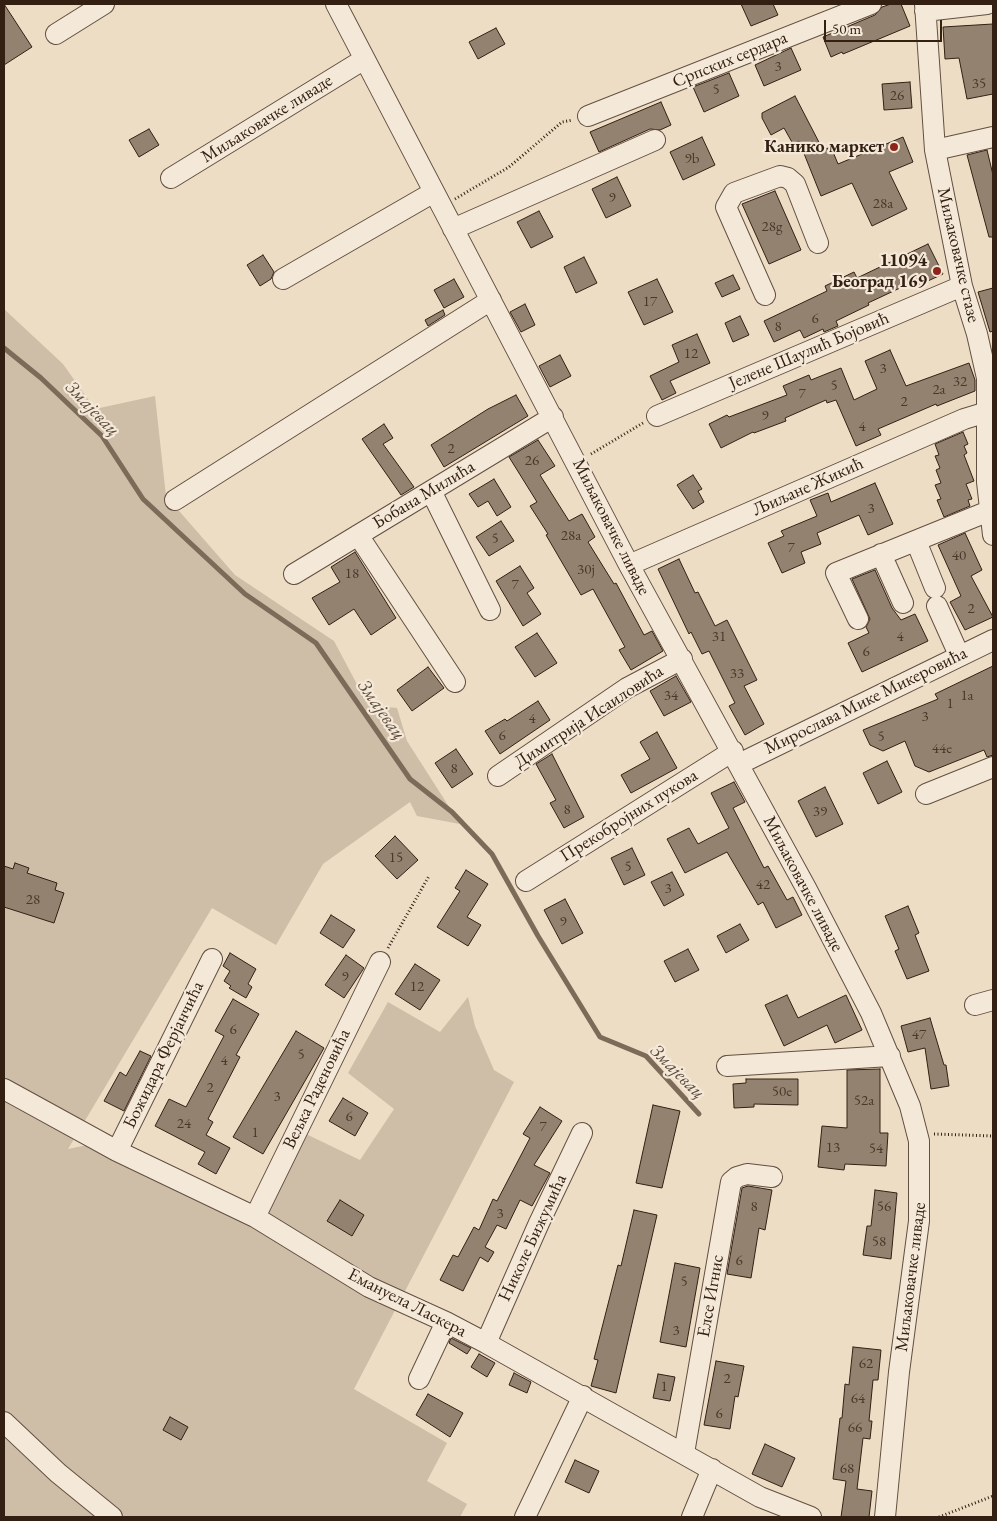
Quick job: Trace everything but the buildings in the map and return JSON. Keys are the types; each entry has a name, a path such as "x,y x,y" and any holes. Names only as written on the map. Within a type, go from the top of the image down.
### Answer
{"street":[{"path":"56,34 104,4"},
{"name":"Миљаковачке ливаде","path":"336,4 629,565 736,757 871,1013 910,1106 918,1134 921,1166 920,1221 899,1372 885,1517"},
{"name":"Српских сердара","path":"588,116 871,4"},
{"path":"925,7 987,4"},
{"name":"Миљаковачке стазе","path":"925,7 935,150 962,286 989,362 987,378 990,461 989,511 993,535"},
{"name":"Миљаковачке ливаде","path":"171,178 364,60"},
{"path":"935,150 993,137"},
{"path":"453,228 655,140"},
{"path":"765,295 726,207 734,193 780,176 788,178 795,184 818,243"},
{"path":"283,279 438,199"},
{"name":"Јелене Шаулић Бојовић","path":"657,416 962,286"},
{"path":"175,500 491,300"},
{"name":"Љиљане Жикић","path":"629,565 964,418 987,412"},
{"name":"Бобана Милића","path":"294,574 553,417"},
{"path":"431,491 490,610"},
{"path":"858,619 836,573 989,511"},
{"path":"358,535 455,682"},
{"path":"916,541 959,655"},
{"path":"882,554 903,603"},
{"name":"Мирослава Мике Микеровића","path":"736,757 993,640"},
{"name":"Димитрија Исаиловића","path":"498,776 628,688 682,659"},
{"name":"Прекобројних пукова","path":"526,882 736,757"},
{"path":"926,794 993,767"},
{"name":"Божидара Ферјанчића","path":"117,1151 212,959"},
{"name":"Вељка Раденовића","path":"255,1217 380,962"},
{"path":"727,1066 890,1056"},
{"name":"Емануела Ласкера","path":"4,1089 117,1151 255,1217 369,1287 446,1322 486,1343 760,1497 811,1517"},
{"name":"Николе Бижумића","path":"486,1343 539,1223 582,1133"},
{"name":"Елсе Игнис","path":"684,1453 731,1182 737,1177 747,1174 772,1177"},
{"path":"419,1379 446,1322"},
{"path":"525,1517 583,1396"},
{"path":"4,1422 58,1474 112,1517"},
{"path":"692,1517 712,1469"}],"path":[{"path":"438,199 509,167 562,122 588,116"},
{"path":"576,461 657,416"},
{"path":"380,962 429,876"},
{"path":"918,1134 993,1136"},
{"path":"939,1517 993,1496"}],"shaded area":[{"path":"4,309 63,364 95,409 155,396 166,496 235,575 334,641 368,705 397,708 407,741 460,824 417,816 410,802 323,864 276,945 212,908 68,1149 87,1145 257,1229 306,1134 360,1160 394,1109 348,1073 388,1002 440,1032 468,997 475,1026 494,1070 514,1082 354,1389 447,1443 427,1481 467,1504 460,1517 4,1517"}],"waterway":[{"name":"Змајевац","path":"4,348 41,378 102,436 143,499 245,594 316,643 410,779 452,812 492,854 538,936 600,1037 646,1056 699,1114"}],"place":[{"name":"Канико маркет","path":"894,147"},
{"name":"11094 Београд 169","path":"937,271"}]}
